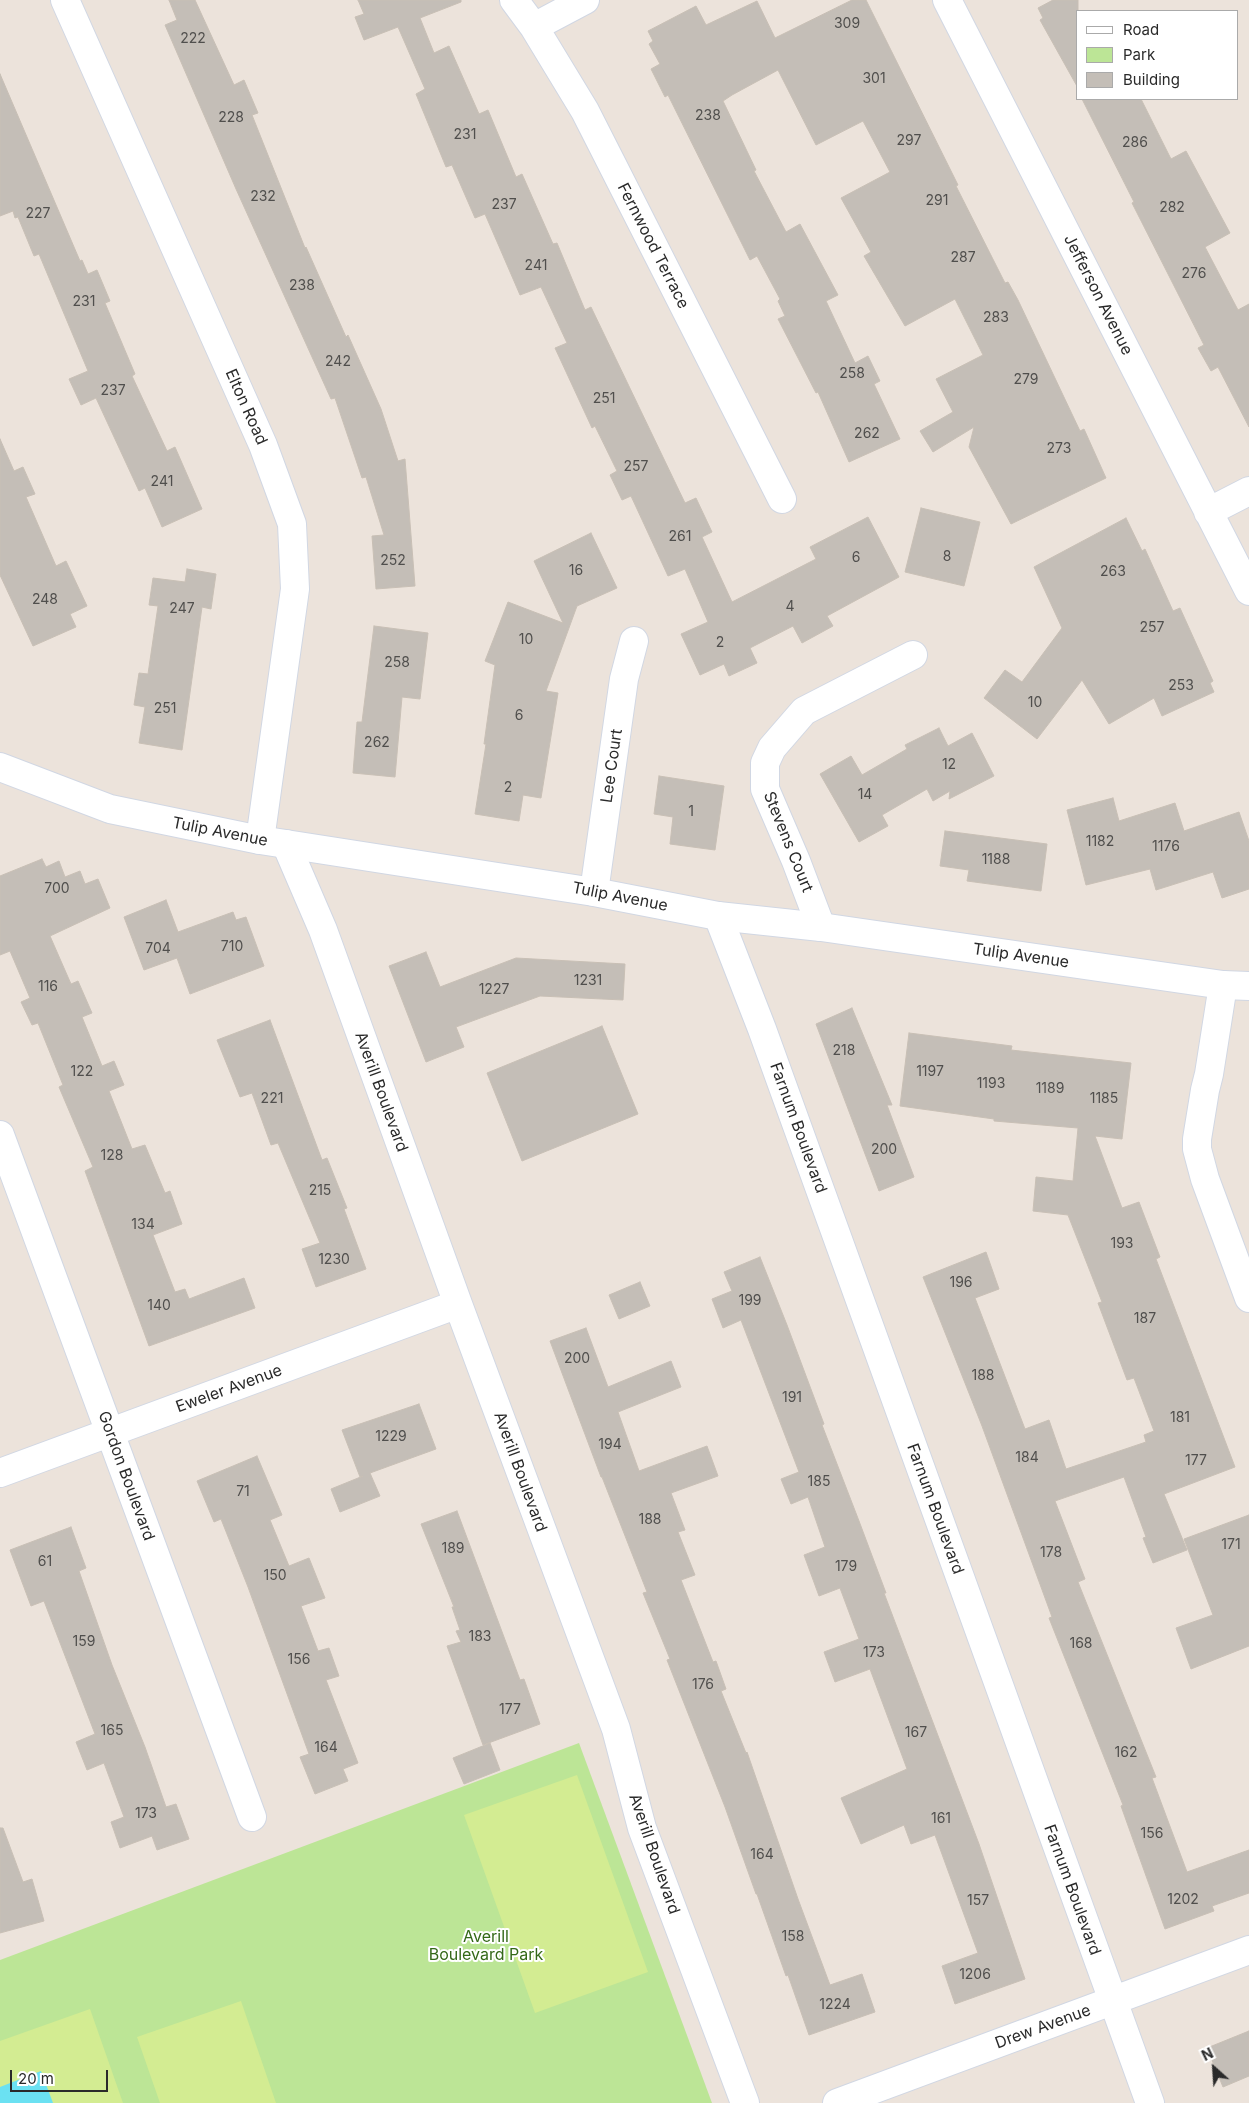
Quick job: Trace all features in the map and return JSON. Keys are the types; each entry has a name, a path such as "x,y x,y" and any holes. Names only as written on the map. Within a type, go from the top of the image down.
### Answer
{"street":[{"name":"Elton Road","path":"65,0 264,445 292,524 295,589 273,842"},
{"name":"Fernwood Terrace","path":"514,0 534,27 585,111 782,499"},
{"path":"534,27 585,0"},
{"name":"Jefferson Avenue","path":"947,0 1249,591"},
{"path":"1208,512 1249,491"},
{"name":"Lee Court","path":"594,892 624,679 634,641"},
{"name":"Stevens Court","path":"821,927 796,861 765,789 765,763 772,748 804,711 913,655"},
{"name":"Tulip Avenue","path":"0,767 110,809 273,842 594,892 718,916 821,927 1236,986"},
{"name":"Averill Boulevard","path":"273,842 322,930 458,1304 616,1729 642,1828 746,2103"},
{"name":"Farnum Boulevard","path":"718,916 762,1029 1150,2103"},
{"path":"1236,986 1205,1090 1197,1149 1205,1179 1249,1298"},
{"name":"Gordon Boulevard","path":"0,1135 252,1817"},
{"name":"Eweler Avenue","path":"0,1473 458,1304"},
{"name":"Drew Avenue","path":"838,2103 1249,1950"}],"green space":[{"name":"Averill Boulevard Park","path":"579,1743 712,2103 0,2103 0,1960"},
{"path":"577,1775 648,1972 535,2013 464,1815"},
{"path":"241,2001 276,2103 160,2103 137,2037"},
{"path":"90,2009 123,2103 0,2103 0,2041"}],"water":[{"path":"41,2071 53,2103 0,2103 0,2087"}],"building":[{"path":"169,0 195,0 234,85 244,80 258,113 252,115 305,248 346,337 348,335 381,409 398,461 405,459 415,586 376,589 372,536 384,535 366,477 362,478 335,398 331,399 236,189 165,25 177,20"},
{"path":"358,0 461,0 461,2 420,18 434,53 449,46 479,114 488,110 516,177 522,174 553,244 557,243 585,310 591,307 685,503 696,498 712,532 702,537 732,602 816,559 810,547 868,517 899,577 827,616 833,626 802,643 793,626 750,648 757,663 729,676 724,664 700,675 681,634 708,622 685,569 668,576 631,496 622,500 610,475 617,471 595,426 592,428 555,348 567,343 541,287 520,295 485,214 475,218 452,165 446,167 416,94 425,89 398,27 364,40 355,17 364,14"},
{"path":"852,0 866,0 958,185 956,186 1005,283 1008,282 1018,300 1080,431 1084,429 1106,478 1011,524 969,447 974,427 933,452 920,431 953,412 936,379 983,355 955,299 905,326 864,256 871,252 841,198 890,172 863,121 816,145 778,70 723,101 756,170 754,171 786,232 800,224 838,295 826,301 855,363 868,356 880,381 874,384 900,439 849,462 818,392 816,393 778,319 785,316 778,301 780,299 757,256 750,260 668,95 665,97 651,69 660,64 649,44 653,41 648,31 696,6 706,25 757,1 775,38"},
{"path":"1053,0 1078,0 1078,10 1076,10 1076,84 1040,20 1043,18 1038,8"},
{"path":"0,74 80,261 82,260 88,274 97,270 110,301 105,303 135,374 132,376 167,451 175,447 202,509 162,527 145,488 139,491 96,398 81,405 69,379 88,371 39,254 34,256 18,217 15,218 13,211 0,216"},
{"path":"1083,100 1142,100 1171,159 1186,151 1230,233 1205,247 1238,310 1249,304 1249,427 1218,367 1211,371 1198,348 1204,345 1132,203 1134,202"},
{"path":"0,439 14,471 23,467 35,494 26,497 56,566 66,561 87,606 70,614 76,627 33,646 0,575"},
{"path":"921,508 980,522 964,586 905,572"},
{"path":"1126,518 1142,551 1145,549 1173,611 1180,608 1213,681 1210,683 1214,692 1162,716 1154,698 1109,724 1082,680 1037,739 984,698 1005,670 1022,682 1062,628 1034,567"},
{"path":"591,533 617,588 577,606 546,691 558,693 541,798 523,795 519,821 475,814 486,744 484,744 495,665 485,661 508,602 563,623 534,561"},
{"path":"187,569 216,574 211,609 202,607 182,750 139,743 145,707 134,705 139,673 148,674 158,606 149,605 153,578 185,582"},
{"path":"374,626 428,633 420,699 402,697 395,777 353,773 357,722 362,722"},
{"path":"939,728 948,746 972,733 994,776 949,799 950,791 933,801 927,789 882,815 888,826 859,842 820,774 851,756 862,775 907,749 905,745"},
{"path":"659,776 724,786 715,850 670,844 673,817 654,814"},
{"path":"1113,798 1119,821 1175,803 1184,831 1239,812 1249,841 1249,889 1222,898 1213,872 1156,890 1150,869 1086,885 1067,810"},
{"path":"945,831 1047,844 1041,891 967,881 969,870 940,866"},
{"path":"42,859 46,867 59,861 65,877 80,871 85,884 98,879 110,908 50,936 71,984 78,981 92,1013 82,1017 102,1066 114,1061 124,1085 109,1091 132,1149 145,1145 165,1193 170,1191 182,1224 153,1235 175,1292 185,1289 189,1299 244,1278 255,1308 149,1346 85,1171 93,1167 59,1087 63,1085 38,1023 32,1025 21,1002 30,998 10,951 0,955 0,876"},
{"path":"166,900 178,932 233,912 236,920 246,917 264,966 190,994 177,958 144,970 124,917"},
{"path":"426,952 440,987 516,958 625,964 623,1000 540,996 456,1027 464,1047 426,1062 389,966"},
{"path":"852,1008 892,1105 887,1105 914,1177 879,1191 816,1024"},
{"path":"270,1020 322,1160 327,1158 347,1208 344,1209 366,1269 316,1287 302,1249 320,1243 278,1143 271,1145 252,1093 240,1097 217,1040"},
{"path":"602,1026 638,1114 522,1161 487,1073"},
{"path":"909,1033 1012,1046 1011,1050 1131,1063 1122,1139 1095,1136 1122,1208 1139,1202 1160,1257 1156,1259 1235,1467 1164,1494 1187,1550 1153,1563 1143,1538 1146,1537 1124,1477 1055,1501 1085,1579 1078,1582 1156,1777 1152,1778 1187,1872 1249,1850 1249,1893 1212,1906 1214,1911 1165,1929 1121,1806 1123,1805 1049,1618 1052,1617 982,1426 923,1277 986,1252 999,1289 975,1298 1025,1429 1049,1420 1066,1469 1146,1442 1144,1435 1154,1431 1134,1378 1127,1380 1098,1303 1102,1302 1068,1215 1033,1211 1036,1177 1073,1181 1078,1128 994,1121 994,1119 900,1106"},
{"path":"760,1257 824,1424 822,1425 886,1593 884,1593 979,1844 1025,1979 955,2004 942,1966 978,1953 935,1835 911,1844 904,1825 861,1844 841,1798 907,1769 870,1669 835,1682 824,1652 859,1639 840,1588 819,1596 804,1555 825,1547 808,1497 791,1504 781,1479 799,1472 741,1320 723,1328 712,1299 732,1291 724,1272"},
{"path":"640,1282 650,1306 619,1319 609,1295"},
{"path":"586,1328 608,1387 671,1361 681,1387 618,1412 639,1471 707,1446 718,1476 671,1493 685,1530 678,1532 695,1575 681,1580 713,1662 716,1661 726,1689 721,1691 747,1752 830,1985 862,1974 875,2012 809,2035 725,1807 667,1660 670,1659 643,1593 647,1592 550,1341"},
{"path":"419,1404 436,1449 370,1473 380,1496 340,1512 331,1489 363,1476 360,1477 342,1430"},
{"path":"257,1456 282,1515 270,1520 289,1566 309,1558 325,1598 301,1606 318,1651 329,1648 339,1676 326,1680 358,1763 343,1769 348,1781 315,1794 300,1757 309,1754 248,1587 221,1519 214,1522 197,1481"},
{"path":"457,1511 520,1680 524,1679 540,1724 483,1745 447,1646 461,1642 456,1631 460,1630 452,1607 454,1607 421,1524"},
{"path":"1249,1515 1249,1646 1191,1669 1176,1628 1213,1615 1184,1539"},
{"path":"71,1527 86,1568 79,1571 112,1665 145,1747 166,1807 176,1804 189,1839 157,1850 152,1836 120,1848 111,1822 124,1817 104,1763 87,1770 76,1742 95,1734 44,1601 31,1606 10,1550"},
{"path":"490,1743 500,1770 464,1784 453,1758"},
{"path":"0,1828 3,1828 23,1882 32,1879 44,1921 0,1933"},
{"path":"1249,2031 1249,2076 1223,2087 1207,2048"}]}
